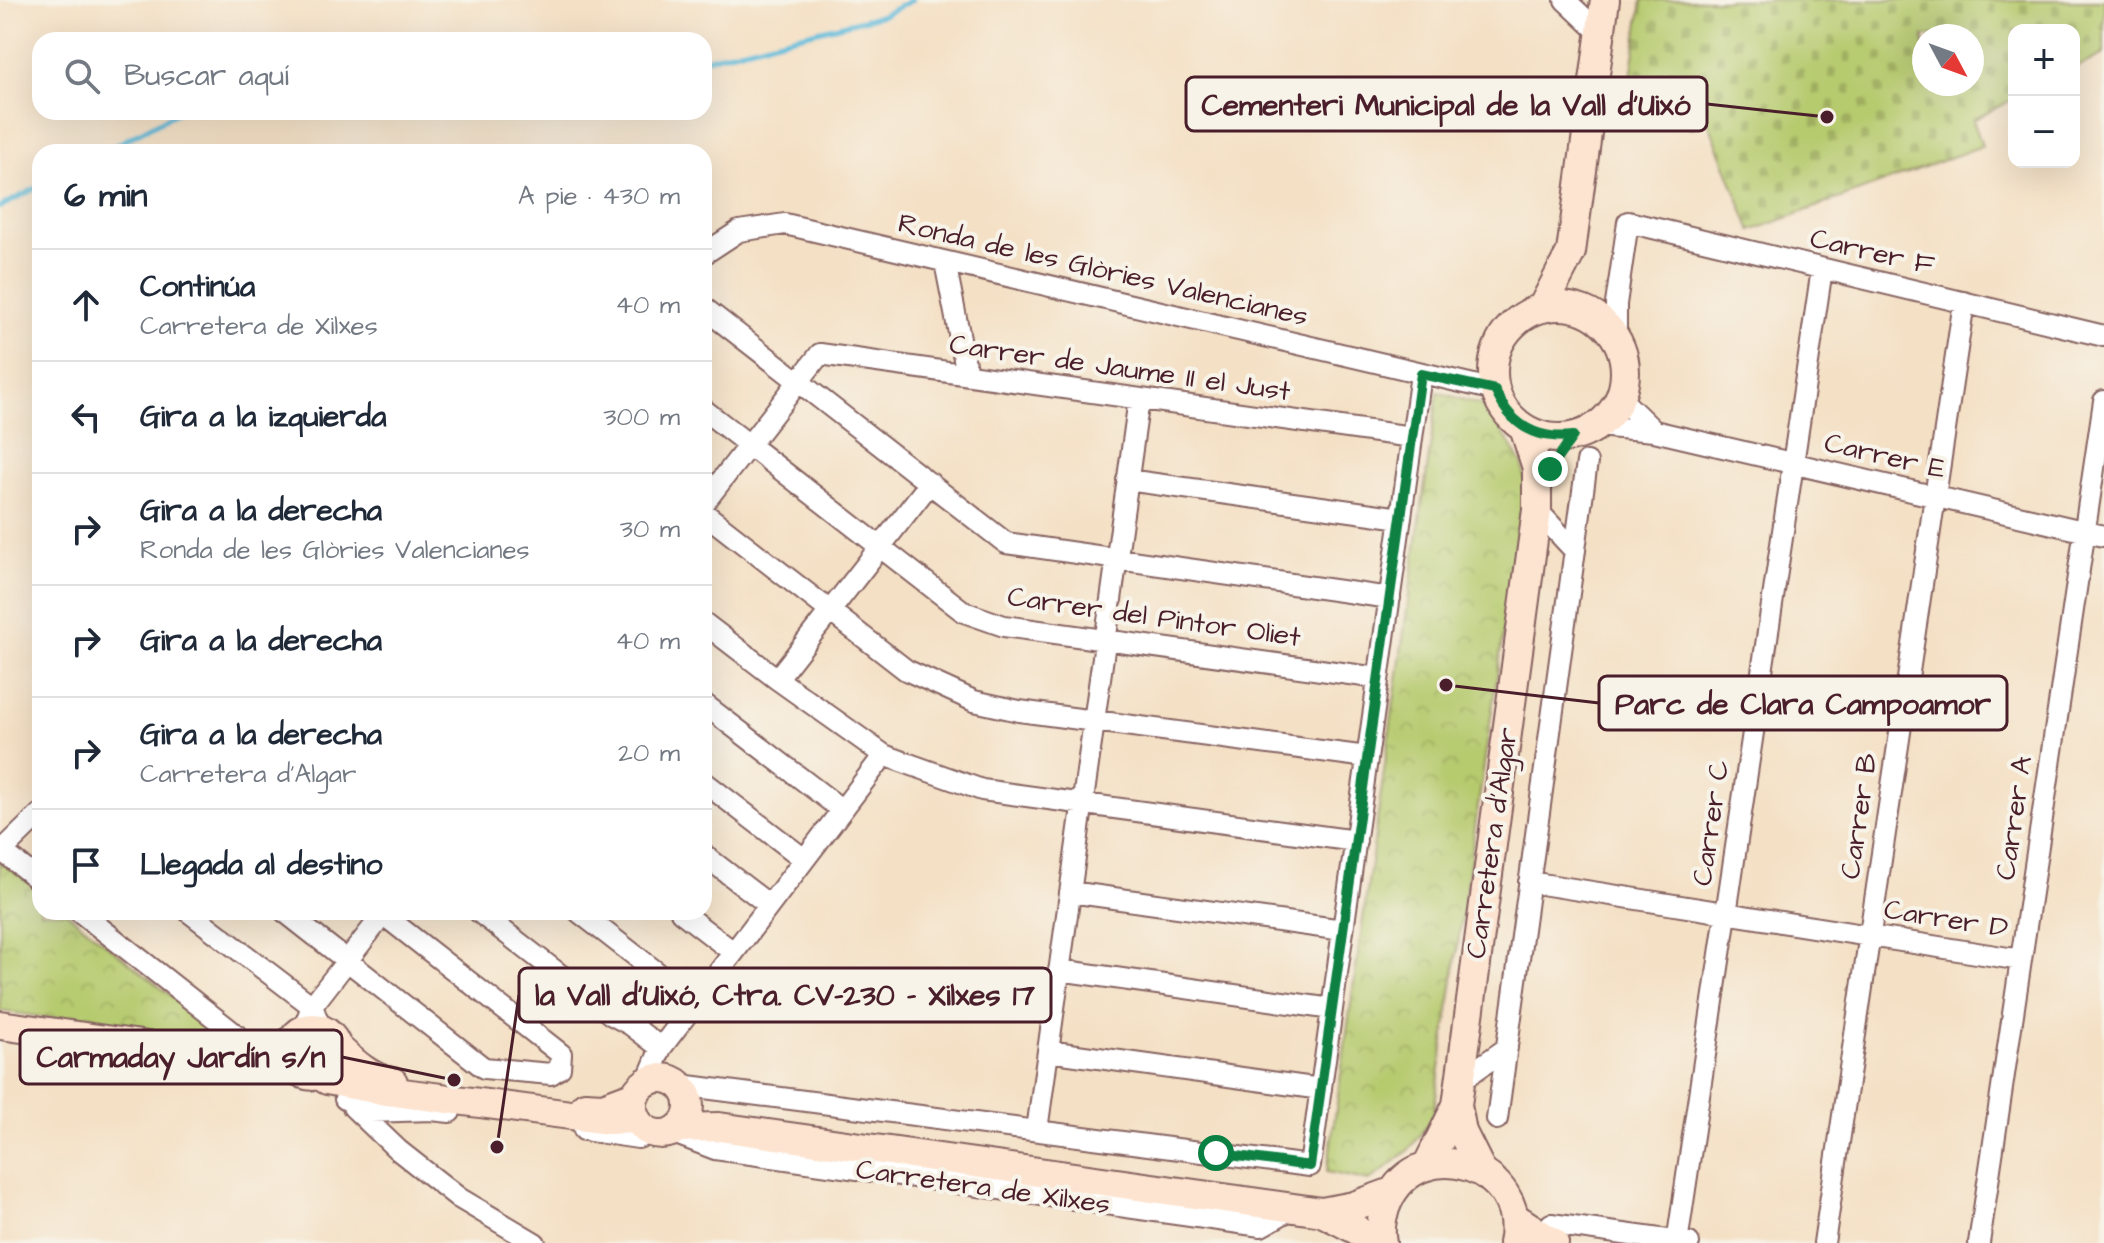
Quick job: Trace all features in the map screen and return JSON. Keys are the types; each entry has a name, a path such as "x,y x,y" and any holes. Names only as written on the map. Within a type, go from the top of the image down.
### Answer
{"main road":[{"path":"1542,308 1571,252 1605,0"},
{"path":"1571,252 1580,290 1590,313"},
{"path":"1574,307 1590,313 1605,324 1616,339 1624,358 1625,378 1620,398 1610,414 1585,431 1557,438 1540,435 1524,428 1502,405 1495,390 1493,369 1497,349 1507,331 1523,317 1542,308 1574,307"},
{"name":"Carretera d'Algar","path":"1514,1230 1503,1191 1482,1172 1462,1132 1458,1093 1537,506 1537,468 1524,428"},
{"name":"Carretera d'Algar","path":"1537,506 1550,469 1585,431"},
{"name":"Carretera de Xilxes","path":"0,1025 245,1055 322,1081 609,1120 662,1106"},
{"path":"245,1055 313,1031"},
{"path":"313,1031 335,1061 322,1081 290,1059 313,1031"},
{"name":"Carretera de Xilxes","path":"313,1031 382,1081 569,1105 662,1106 719,1127 1322,1212 1354,1206 1392,1192 1407,1176 1427,1166"},
{"name":"Carretera d'Algar","path":"1427,1166 1458,1093"},
{"path":"1427,1166 1445,1162 1465,1164 1482,1172"},
{"path":"1382,1243 1383,1212 1392,1192"},
{"name":"Carretera de Xilxes","path":"1322,1212 1357,1230 1372,1243"},
{"path":"1514,1230 1552,1233"}],"street":[{"path":"1565,0 1600,33"},
{"name":"Carrer F","path":"1616,339 1616,304 1628,222 2104,336"},
{"name":"Ronda de les Glòries Valencianes","path":"712,249 739,231 785,224 1495,390"},
{"path":"945,262 967,374"},
{"name":"Carrer C","path":"1681,1242 1726,913 1822,269"},
{"name":"Carrer B","path":"1824,1243 1964,302"},
{"path":"712,314 1006,543 1390,598"},
{"name":"Carrer de Jaume II el Just","path":"798,382 820,354 1412,437"},
{"path":"1048,1051 1321,1089 1421,374"},
{"path":"712,493 798,382"},
{"path":"1620,398 1654,431"},
{"path":"1037,1130 1139,399"},
{"name":"Carrer A","path":"1979,1243 2021,960 2094,534 2104,401"},
{"name":"Carrer del Pintor Oliet","path":"712,416 964,612 1004,626 1378,678"},
{"name":"Carrer E","path":"1585,431 1654,431 2094,534"},
{"name":"Carretera d'Algar","path":"1497,1119 1587,462"},
{"path":"1127,480 1401,518"},
{"path":"777,679 930,483"},
{"path":"1537,506 1575,551"},
{"path":"712,519 906,670 974,701 1019,711 1367,757"},
{"path":"712,629 884,755 982,790 1356,841"},
{"path":"712,710 842,810"},
{"path":"662,1106 661,1048 884,755"},
{"path":"712,788 804,859"},
{"path":"32,822 2,851 32,875"},
{"path":"712,861 769,905"},
{"name":"Carrer D","path":"1529,882 2021,960"},
{"path":"1070,892 1343,930"},
{"path":"89,920 245,1055"},
{"path":"197,920 313,1031 348,961 378,920"},
{"path":"295,920 484,1068 551,1074 560,1068 561,1054 392,920"},
{"path":"489,920 612,1015 661,1048"},
{"path":"589,920 695,1002"},
{"path":"691,920 733,952"},
{"path":"1059,970 1332,1009"},
{"name":"Carretera d'Algar","path":"1458,1093 1507,1048"},
{"path":"322,1081 398,1150 459,1198 535,1243"},
{"name":"Carretera de Xilxes","path":"322,1081 370,1112 431,1110 638,1138 662,1106"},
{"name":"Carretera de Xilxes","path":"662,1106 1037,1130 1310,1166 1321,1089"},
{"name":"Carretera de Xilxes","path":"662,1106 715,1149 1261,1226 1293,1208"},
{"path":"398,1150 404,1110"},
{"path":"1552,1233 1681,1242"}],"green space":[{"path":"1642,0 2104,0 2104,54 2080,66 2080,24 2008,24 2008,102 1973,120 1982,146 1751,231 1708,121 1691,128 1630,85"},
{"path":"1438,392 1487,407 1523,465 1525,482 1433,1117 1408,1151 1369,1181 1327,1172"},
{"path":"0,859 32,885 32,920 76,920 215,1031 209,1038 201,1040 0,1011"}],"waterway":[{"path":"712,57 883,15 912,0"},
{"path":"118,144 163,120"},
{"path":"0,207 32,190"}],"place":[{"name":"Cementeri Municipal de la Vall d'Uixó","path":"1827,117"},
{"name":"Parc de Clara Campoamor","path":"1446,685"},
{"name":"Carmaday Jardín s/n","path":"454,1080"},
{"name":"la Vall d'Uixó, Ctra. CV-230 - Xilxes 17","path":"497,1147"}],"route":[{"path":"1216,1153 1310,1166 1421,374 1495,390 1502,405 1524,428 1557,438 1573,436 1550,469"}]}
